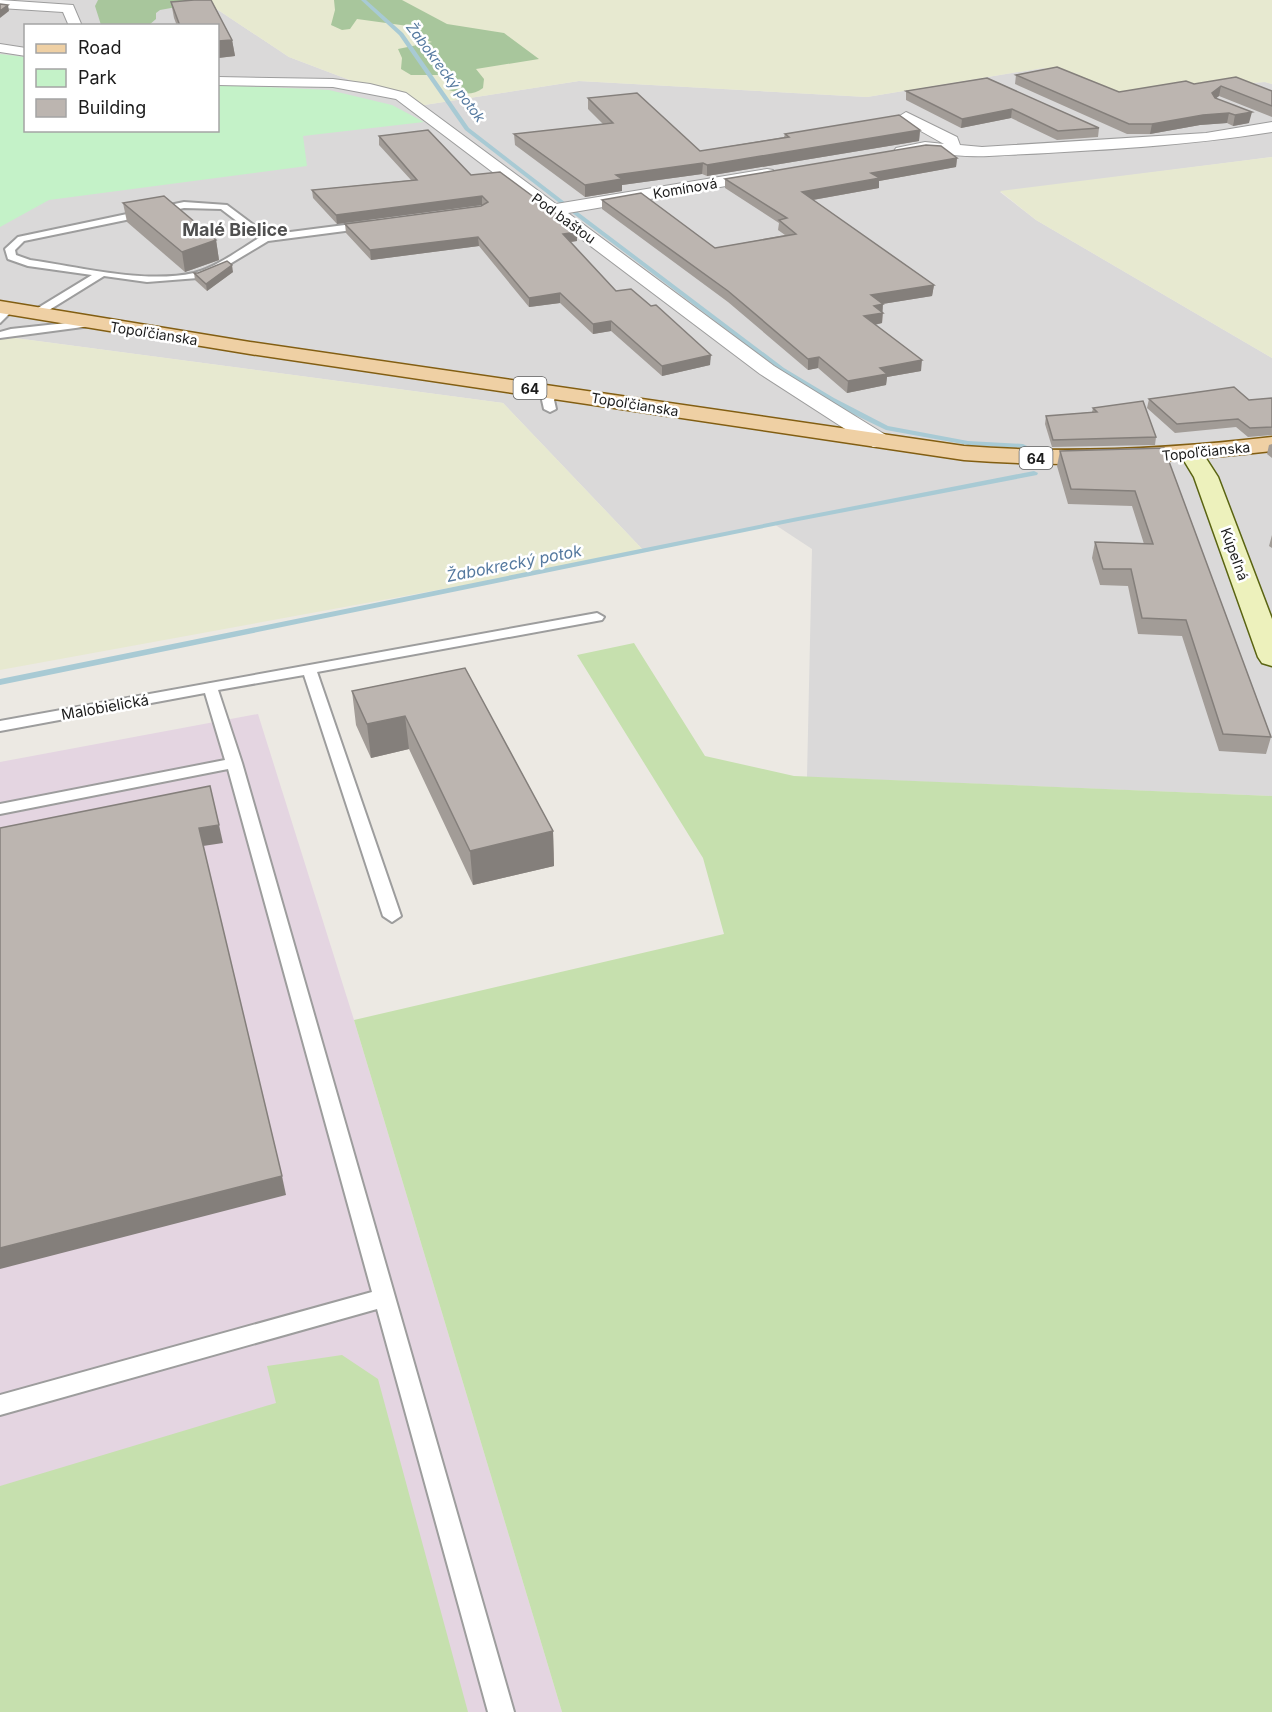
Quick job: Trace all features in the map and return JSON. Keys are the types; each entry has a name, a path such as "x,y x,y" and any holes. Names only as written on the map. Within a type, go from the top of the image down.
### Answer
{"main road":[{"name":"Topoľčianska","path":"3,312 37,313 552,400 964,453 1029,458 1109,459 1192,454 1272,444"}],"street":[{"path":"0,4 68,8 75,24"},
{"path":"0,48 24,51"},
{"name":"Pod baštou","path":"219,81 333,83 370,88 401,96 767,370 881,442"},
{"path":"1251,116 1272,126"},
{"path":"906,117 951,140 953,149"},
{"path":"890,153 924,147 982,152 1131,144 1206,138 1272,126"},
{"path":"1098,129 1131,144"},
{"name":"Komínová","path":"552,210 785,171"},
{"name":"Kúpeľná","path":"1192,454 1206,477 1272,657"}],"lane":[{"path":"265,238 224,207 184,205 21,239 10,249 11,256 28,263 147,279 198,274 220,266 265,238 379,223"},
{"path":"37,313 102,273"},
{"path":"0,336 11,332 94,323"},
{"name":"Malobielická","path":"0,726 597,617"},
{"path":"309,670 316,685 392,916"},
{"path":"210,687 234,763 501,1712"},
{"path":"0,809 234,763"},
{"path":"0,1405 384,1298"}],"shaded area":[{"path":"0,0 203,0 289,57 418,106 579,81 867,97 1043,68 1111,93 1265,82 1272,84 1272,157 1000,192 1036,220 1272,358 1272,796 807,777 812,549 774,524 645,552 503,403 0,336"},
{"path":"258,714 354,1020 562,1712 0,1712 0,762"}],"green space":[{"path":"98,0 194,0 193,4 160,10 156,13 156,19 150,24 101,24 95,6"},
{"path":"203,0 1272,0 1272,84 1265,82 1111,93 1043,68 867,97 579,81 418,106 289,57"},
{"path":"334,0 402,0 447,24 504,33 539,59 476,69 484,79 483,88 474,93 460,93 446,89 448,75 411,75 401,69 402,58 398,49 432,42 412,36 408,26 357,19 350,29 342,30 331,25 335,10"},
{"path":"0,54 24,57 24,132 219,132 219,85 329,90 392,105 424,122 303,136 307,166 49,200 0,227"},
{"path":"1272,157 1272,358 1036,220 1000,191"},
{"path":"0,336 503,403 645,552 0,670"},
{"path":"634,643 705,756 794,776 1272,796 1272,1712 562,1712 354,1020 724,934 703,858 577,655"},
{"path":"342,1355 378,1379 468,1712 0,1712 0,1486 276,1403 267,1366"}],"building":[{"path":"211,0 232,40 219,41 219,24 179,24 171,2"},
{"path":"0,4 8,5 0,11"},
{"path":"1057,67 1119,92 1186,81 1194,84 1236,77 1272,91 1272,106 1221,86 1212,93 1215,98 1252,112 1235,115 1229,113 1203,115 1152,124 1129,124 1016,75"},
{"path":"987,78 1099,128 1058,131 1012,109 962,119 906,91"},
{"path":"637,93 700,151 789,137 785,134 899,115 920,130 707,165 703,163 616,175 622,179 585,185 514,134 613,123 588,98"},
{"path":"428,130 471,175 500,172 566,221 577,232 563,234 616,291 631,289 651,306 656,305 711,355 662,366 611,321 593,324 560,293 529,298 478,237 370,250 345,224 481,206 488,202 482,196 336,215 312,190 417,180 379,136"},
{"path":"926,145 941,146 957,158 871,173 880,178 802,192 934,285 871,295 883,304 874,306 883,313 864,316 922,360 880,368 887,374 848,381 819,357 808,359 728,291 602,200 641,193 715,248 796,234 779,220 787,218 725,179"},
{"path":"164,196 216,240 182,252 123,203"},
{"path":"227,261 232,265 206,284 194,273 198,273"},
{"path":"1234,387 1249,400 1272,398 1272,427 1250,428 1238,419 1177,424 1149,399"},
{"path":"1143,401 1156,437 1053,440 1046,416 1097,412 1093,408"},
{"path":"1164,448 1271,737 1223,734 1186,620 1142,618 1131,569 1103,569 1095,542 1153,544 1135,491 1071,489 1060,451"},
{"path":"465,668 553,831 470,851 405,716 367,724 352,691"},
{"path":"210,786 219,825 199,828 282,1176 0,1248 0,828"}],"waterway":[{"name":"Žabokrecký potok","path":"363,0 401,34 467,129 564,204"},
{"name":"Žabokrecký potok","path":"573,211 782,369 831,400 886,428 968,443 1023,446"},
{"name":"Žabokrecký potok","path":"0,682 1034,473"}],"district":[{"name":"Malé Bielice","path":"235,229"}]}
